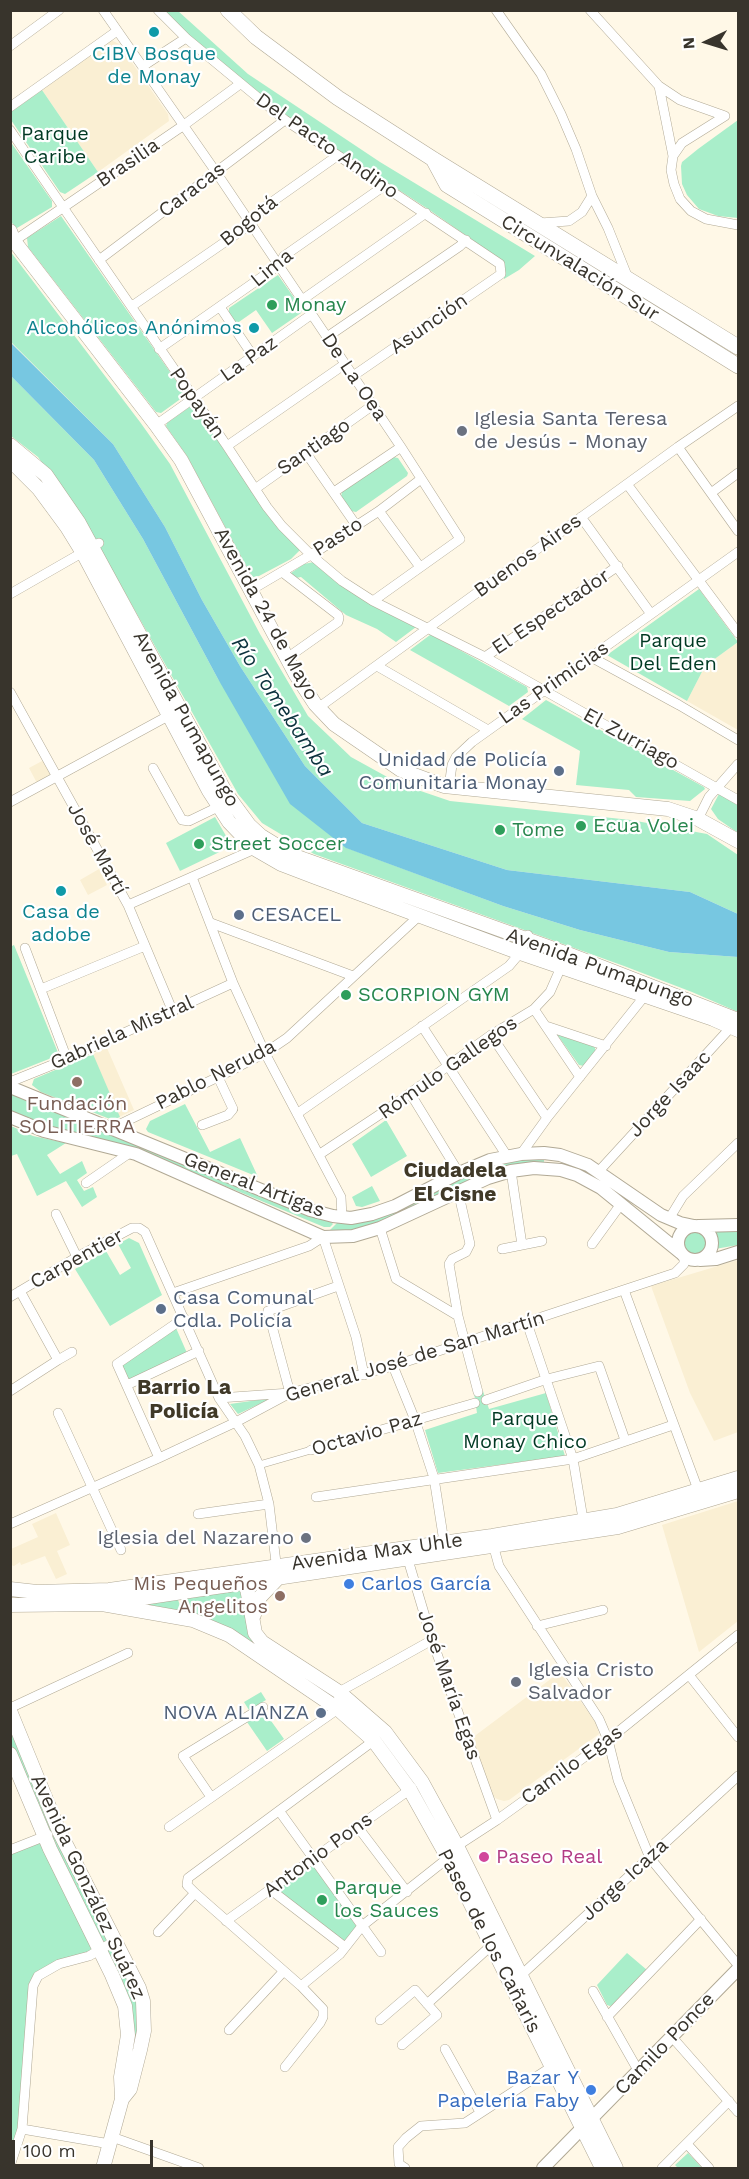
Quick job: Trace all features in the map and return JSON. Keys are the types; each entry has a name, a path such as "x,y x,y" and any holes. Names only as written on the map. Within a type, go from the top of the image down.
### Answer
{"highway":[{"name":"Circunvalación Sur","path":"228,10 256,37 329,92 433,159 738,347"},
{"name":"Circunvalación Sur","path":"433,159 447,184 738,366"}],"main road":[{"name":"Avenida 24 de Mayo","path":"12,237 181,460 287,658 318,708 346,734 401,770 427,782 449,787 653,807 698,819 738,841"},
{"name":"Avenida Pumapungo","path":"11,452 28,477 92,548 215,774 249,825 272,844 292,855 525,942 713,1019 736,1023"},
{"name":"Avenida Pumapungo","path":"92,548 168,716 218,807 237,832 255,849 281,864 420,915 525,942 561,967 649,991"},
{"name":"Avenida Max Uhle","path":"701,1497 738,1478"},
{"name":"Avenida Max Uhle","path":"10,1605 102,1604 180,1587 584,1527 617,1515 738,1491"},
{"name":"Avenida Max Uhle","path":"406,1553 444,1542 492,1541"},
{"path":"253,1623 255,1607 277,1573"},
{"name":"Paseo de los Cañaris","path":"246,1577 255,1633 262,1642 339,1692 380,1736 458,1846 497,1941 516,1980 587,2123 616,2169"},
{"name":"Avenida Max Uhle","path":"10,1588 37,1592 180,1587"},
{"path":"180,1587 184,1604 193,1620"},
{"name":"Paseo de los Cañaris","path":"102,1604 193,1620 229,1635 380,1736"},
{"name":"Avenida González Suárez","path":"10,1710 59,1831 139,1988 143,2001 144,2031 130,2089 122,2099 103,2169"},
{"name":"Avenida González Suárez","path":"10,1754 44,1837 121,1993 128,2020 120,2088 122,2099"},
{"name":"Paseo de los Cañaris","path":"416,1786 448,1858 497,1941"},
{"name":"Paseo de los Cañaris","path":"587,2123 602,2169"}],"street":[{"path":"10,46 59,10"},
{"name":"De La Oea","path":"103,10 279,265 460,539 373,601"},
{"name":"Del Pacto Andino","path":"158,10 186,38 285,120 492,256 501,264 502,270"},
{"path":"496,10 541,74 576,149 592,196 608,228 628,279 644,289"},
{"path":"590,10 659,87 680,100 725,116 682,143 673,156"},
{"path":"10,107 117,31"},
{"path":"142,66 186,38"},
{"name":"Brasilia","path":"12,237 63,206 184,125 240,84"},
{"path":"659,87 673,156 671,170 680,199 691,211 706,219 738,225"},
{"name":"Caracas","path":"99,260 285,120"},
{"name":"Popayán","path":"10,130 282,526 342,581 373,601 429,627"},
{"name":"Bogotá","path":"132,306 251,224 262,209 337,156"},
{"name":"Lima","path":"159,349 279,265 284,256 384,186"},
{"path":"540,223 569,222 582,212 592,196"},
{"path":"302,300 426,213"},
{"path":"327,337 466,240"},
{"name":"Asunción","path":"353,376 501,274 502,270"},
{"path":"219,307 253,356"},
{"name":"La Paz","path":"156,425 312,314"},
{"path":"227,446 345,364"},
{"name":"Santiago","path":"255,489 373,405"},
{"name":"Buenos Aires","path":"318,708 738,406"},
{"path":"334,492 401,447"},
{"path":"678,447 738,531"},
{"path":"306,453 356,525"},
{"path":"711,493 738,473"},
{"name":"Pasto","path":"252,590 311,555 421,479"},
{"path":"627,484 738,633"},
{"path":"379,510 420,567"},
{"path":"581,517 651,614"},
{"path":"10,594 92,548"},
{"name":"Las Primicias","path":"449,787 452,765 456,757 488,730 738,552"},
{"name":"El Espectador","path":"485,657 618,566"},
{"path":"282,572 339,618 338,622 287,658"},
{"name":"El Zurriago","path":"429,627 738,800"},
{"path":"591,657 738,740"},
{"path":"377,666 488,730"},
{"name":"José Martí","path":"10,692 128,905 173,1011"},
{"path":"10,802 168,716"},
{"path":"698,819 704,804 738,764"},
{"path":"153,768 182,820 189,821 218,807"},
{"path":"128,905 255,849"},
{"path":"192,878 233,983 265,1053 341,1197 342,1218 323,1238 309,1246 173,1293 219,1398 245,1436 259,1465 269,1503 277,1573"},
{"name":"Pablo Neruda","path":"112,1128 265,1053 288,1038 420,915"},
{"path":"211,923 353,976"},
{"path":"298,1113 509,966 525,942"},
{"path":"41,989 145,946"},
{"path":"25,948 67,1059"},
{"name":"Rómulo Gallegos","path":"320,1155 491,1035 534,1009 550,992 561,967"},
{"name":"Gabriela Mistral","path":"10,1082 67,1059 233,983"},
{"path":"521,1154 649,991"},
{"path":"534,1009 580,1077"},
{"name":"Jorge Isaac","path":"599,1172 736,1023"},
{"path":"422,1026 507,1156"},
{"path":"546,1026 606,1046"},
{"path":"491,1035 547,1118"},
{"path":"202,1125 228,1115 232,1108 218,1077"},
{"name":"General Artigas","path":"10,1087 310,1210 342,1218 385,1210 490,1160 521,1154 560,1155 588,1165 648,1208 669,1219 697,1226 738,1225"},
{"path":"410,1093 459,1173"},
{"name":"General Artigas","path":"10,1117 44,1131 131,1152 323,1238 353,1236 380,1228 458,1191 511,1170 544,1168 577,1175 596,1185 691,1259 716,1259 738,1252"},
{"path":"669,1219 683,1196 738,1143"},
{"path":"86,1183 131,1152"},
{"path":"511,1170 522,1245"},
{"path":"458,1191 470,1244 466,1252 452,1259 449,1264 458,1316 478,1392"},
{"path":"592,1244 621,1204"},
{"path":"56,1214 77,1257"},
{"path":"682,1254 678,1244 680,1235 686,1228 697,1226 710,1234 712,1243 709,1252 699,1260"},
{"name":"Carpentier","path":"10,1297 77,1257 132,1228 139,1228 145,1232 173,1293"},
{"path":"380,1228 396,1279 458,1316"},
{"path":"323,1238 356,1337 364,1375"},
{"path":"502,1249 542,1241"},
{"name":"General José de San Martín","path":"10,1524 236,1422 290,1393 393,1366 675,1273 684,1264 682,1254"},
{"path":"219,1398 290,1393 268,1311 338,1286"},
{"path":"624,1290 701,1497"},
{"path":"20,1291 58,1360"},
{"path":"159,1458 117,1364 184,1318"},
{"path":"527,1323 573,1459 584,1527"},
{"path":"127,1385 199,1351"},
{"path":"10,1391 72,1352"},
{"path":"393,1366 415,1420 434,1478 444,1542"},
{"path":"486,1400 547,1379 599,1366 624,1440"},
{"name":"Octavio Paz","path":"259,1465 475,1403"},
{"path":"58,1413 121,1550"},
{"path":"316,1497 573,1459 673,1425"},
{"path":"198,1514 269,1503"},
{"path":"492,1541 499,1566 599,1719 608,1740 618,1780 650,1858 702,1919 738,1967"},
{"name":"José María Egas","path":"406,1553 432,1640 497,1820"},
{"path":"537,1626 603,1610"},
{"name":"Camilo Egas","path":"301,1986 340,1954 362,1926 448,1858 458,1846 608,1740 738,1635"},
{"path":"168,1827 338,1709 339,1692 432,1640"},
{"path":"10,1710 128,1653"},
{"path":"689,1675 738,1737"},
{"path":"211,1797 183,1756 263,1707"},
{"path":"285,2067 323,2017 323,2009 301,1986 195,1893 187,1885 187,1881 380,1736"},
{"name":"Jorge Icaza","path":"516,1980 738,1776"},
{"name":"Antonio Pons","path":"226,1921 416,1786"},
{"path":"280,1812 381,1952"},
{"path":"357,1826 406,1892"},
{"path":"10,1850 59,1831"},
{"path":"271,1890 345,1947"},
{"path":"158,1932 195,1893"},
{"path":"607,2017 702,1919"},
{"path":"10,2166 22,2129 33,1986 38,1976 59,1964 89,1956 115,1941"},
{"path":"427,2004 497,1941"},
{"name":"Camilo Ponce","path":"543,2169 738,1967"},
{"path":"229,2030 283,1972"},
{"path":"380,2020 415,1990 437,2016 402,2045"},
{"path":"593,1991 639,2072"},
{"path":"672,2037 738,2112"},
{"path":"445,2049 480,2112"},
{"path":"400,2167 398,2147 421,2126 465,2123 558,2063"},
{"path":"666,2167 729,2101"},
{"path":"22,2129 111,2140 198,2169"},
{"path":"687,2144 709,2169"}],"shaded area":[{"path":"111,40 119,44 168,114 169,121 98,172 42,90"},
{"path":"738,642 738,730 687,701 705,666"},
{"path":"44,760 51,774 37,783 29,768"},
{"path":"99,869 107,885 88,895 80,880"},
{"name":"Fundación SOLITIERRA","path":"107,1048 134,1110 110,1119 40,1092 32,1085 34,1079"},
{"path":"738,1260 738,1432 714,1441 690,1393 651,1286"},
{"path":"738,1501 738,1621 699,1652 662,1525"},
{"path":"56,1513 70,1545 57,1551 67,1574 56,1579 45,1556 21,1565 20,1562 14,1566 11,1565 11,1549 38,1537 32,1524"},
{"path":"560,1672 596,1723 599,1734 509,1800 497,1799 492,1795 472,1738"}],"green space":[{"path":"163,11 178,11 248,74 380,162 535,256 504,279 504,262 428,209 293,121 190,37"},
{"name":"Parque Caribe","path":"42,90 98,172 65,194 60,192 11,120 11,112"},
{"path":"738,120 738,218 718,216 699,209 687,195 682,184 681,166 682,162 698,149"},
{"path":"10,141 52,201 52,207 17,228 11,222"},
{"path":"61,216 186,395 161,413 156,412 28,247 27,238"},
{"path":"10,251 170,464 260,634 308,716 351,757 400,784 450,801 631,820 707,834 738,855 738,914 690,892 507,870 362,823 305,766 240,666 202,600 165,527 113,444 11,342"},
{"path":"278,275 302,309 301,313 272,333 256,310 236,324 229,313 229,308"},
{"path":"11,376 94,460 143,539 218,679 347,848 503,906 580,930 669,952 738,957 738,1012 624,966 314,854 262,823 238,794 96,541 38,457 11,436"},
{"path":"191,406 196,408 264,509 300,550 291,559 259,576 253,577 250,573 187,456 166,426"},
{"path":"393,457 398,458 408,473 407,476 356,512 351,511 341,497 342,492"},
{"path":"314,562 416,627 396,642 377,629 346,615 301,577 296,578 291,573 304,564"},
{"name":"Parque Del Eden","path":"699,589 738,642 705,666 687,701 607,655"},
{"path":"430,635 527,687 528,692 509,706 410,650"},
{"path":"546,700 705,789 690,801 636,797 629,790 576,785 580,751 522,719"},
{"path":"719,794 738,806 738,833 718,819 711,809"},
{"name":"Street Soccer","path":"215,817 232,846 180,871 166,843"},
{"path":"14,945 59,1055 11,1074 10,947"},
{"path":"556,1033 594,1045 596,1052 584,1066 579,1065"},
{"name":"Fundación SOLITIERRA","path":"93,1054 120,1117 115,1119 41,1092 32,1085 34,1079"},
{"path":"10,1093 329,1220 333,1224 330,1227 324,1227 129,1146 41,1125 11,1112"},
{"path":"185,1104 210,1152 240,1138 258,1177 148,1132 146,1129 150,1121"},
{"path":"386,1120 407,1156 371,1177 352,1144"},
{"path":"11,1126 33,1136 66,1143 47,1155 60,1174 82,1161 87,1173 77,1180 84,1191 93,1187 97,1197 82,1207 66,1181 37,1196 17,1154 11,1156"},
{"path":"544,1153 544,1168 524,1168 380,1228 323,1237 342,1218 361,1216 459,1173"},
{"path":"372,1186 380,1201 362,1207 356,1206 352,1197"},
{"path":"714,1230 738,1230 738,1245 715,1249"},
{"path":"691,1232 699,1232 706,1239 706,1247 699,1254 691,1254 684,1247 684,1239"},
{"path":"129,1238 139,1243 162,1295 110,1326 75,1269 106,1251 120,1275 131,1268 118,1244"},
{"path":"176,1328 187,1353 128,1382 121,1365"},
{"name":"Parque Monay Chico","path":"483,1391 489,1409 546,1393 565,1456 438,1473 425,1430 477,1413 474,1393"},
{"path":"272,1398 238,1414 230,1404"},
{"path":"245,1585 253,1633 385,1732 374,1741 195,1617 183,1594"},
{"path":"177,1597 183,1614 120,1604"},
{"path":"261,1692 266,1700 249,1710 244,1702"},
{"path":"10,1711 143,2001 132,2079 128,2020 11,1754"},
{"path":"264,1711 284,1739 267,1751 247,1722"},
{"path":"41,1840 92,1948 36,1974 20,2128 11,2158 11,1852"},
{"path":"314,1865 355,1921 357,1926 347,1940 341,1940 274,1890"},
{"path":"627,1953 647,1970 613,2005 607,2005 597,1985"},
{"path":"688,2153 702,2168 678,2168 675,2165"}],"water":[{"path":"10,342 113,444 165,527 202,600 240,666 305,766 362,823 507,870 690,892 738,914 738,957 669,952 580,930 503,906 346,848 290,804 218,679 143,539 94,460 11,376"}],"place":[{"name":"CIBV Bosque de Monay","path":"154,32"},
{"name":"Monay","path":"272,305"},
{"name":"Alcohólicos Anónimos","path":"254,328"},
{"name":"Iglesia Santa Teresa de Jesús - Monay","path":"462,431"},
{"name":"Unidad de Policía Comunitaria Monay","path":"559,771"},
{"name":"Ecua Volei","path":"581,826"},
{"name":"Tome","path":"500,830"},
{"name":"Street Soccer","path":"199,844"},
{"name":"Casa de adobe","path":"61,891"},
{"name":"CESACEL","path":"239,915"},
{"name":"SCORPION GYM","path":"346,995"},
{"name":"Fundación SOLITIERRA","path":"77,1082"},
{"name":"Casa Comunal Cdla. Policía","path":"161,1309"},
{"name":"Iglesia del Nazareno","path":"306,1538"},
{"name":"Carlos García","path":"349,1584"},
{"name":"Mis Pequeños Angelitos","path":"280,1596"},
{"name":"Iglesia Cristo Salvador","path":"516,1682"},
{"name":"NOVA ALIANZA","path":"321,1713"},
{"name":"Paseo Real","path":"484,1857"},
{"name":"Parque los Sauces","path":"322,1900"},
{"name":"Bazar Y Papeleria Faby","path":"591,2090"}],"district":[{"name":"Ciudadela El Cisne","path":"455,1183"},
{"name":"Barrio La Policía","path":"184,1400"}],"water label":[{"name":"Río Tomebamba","path":"282,707"}]}
